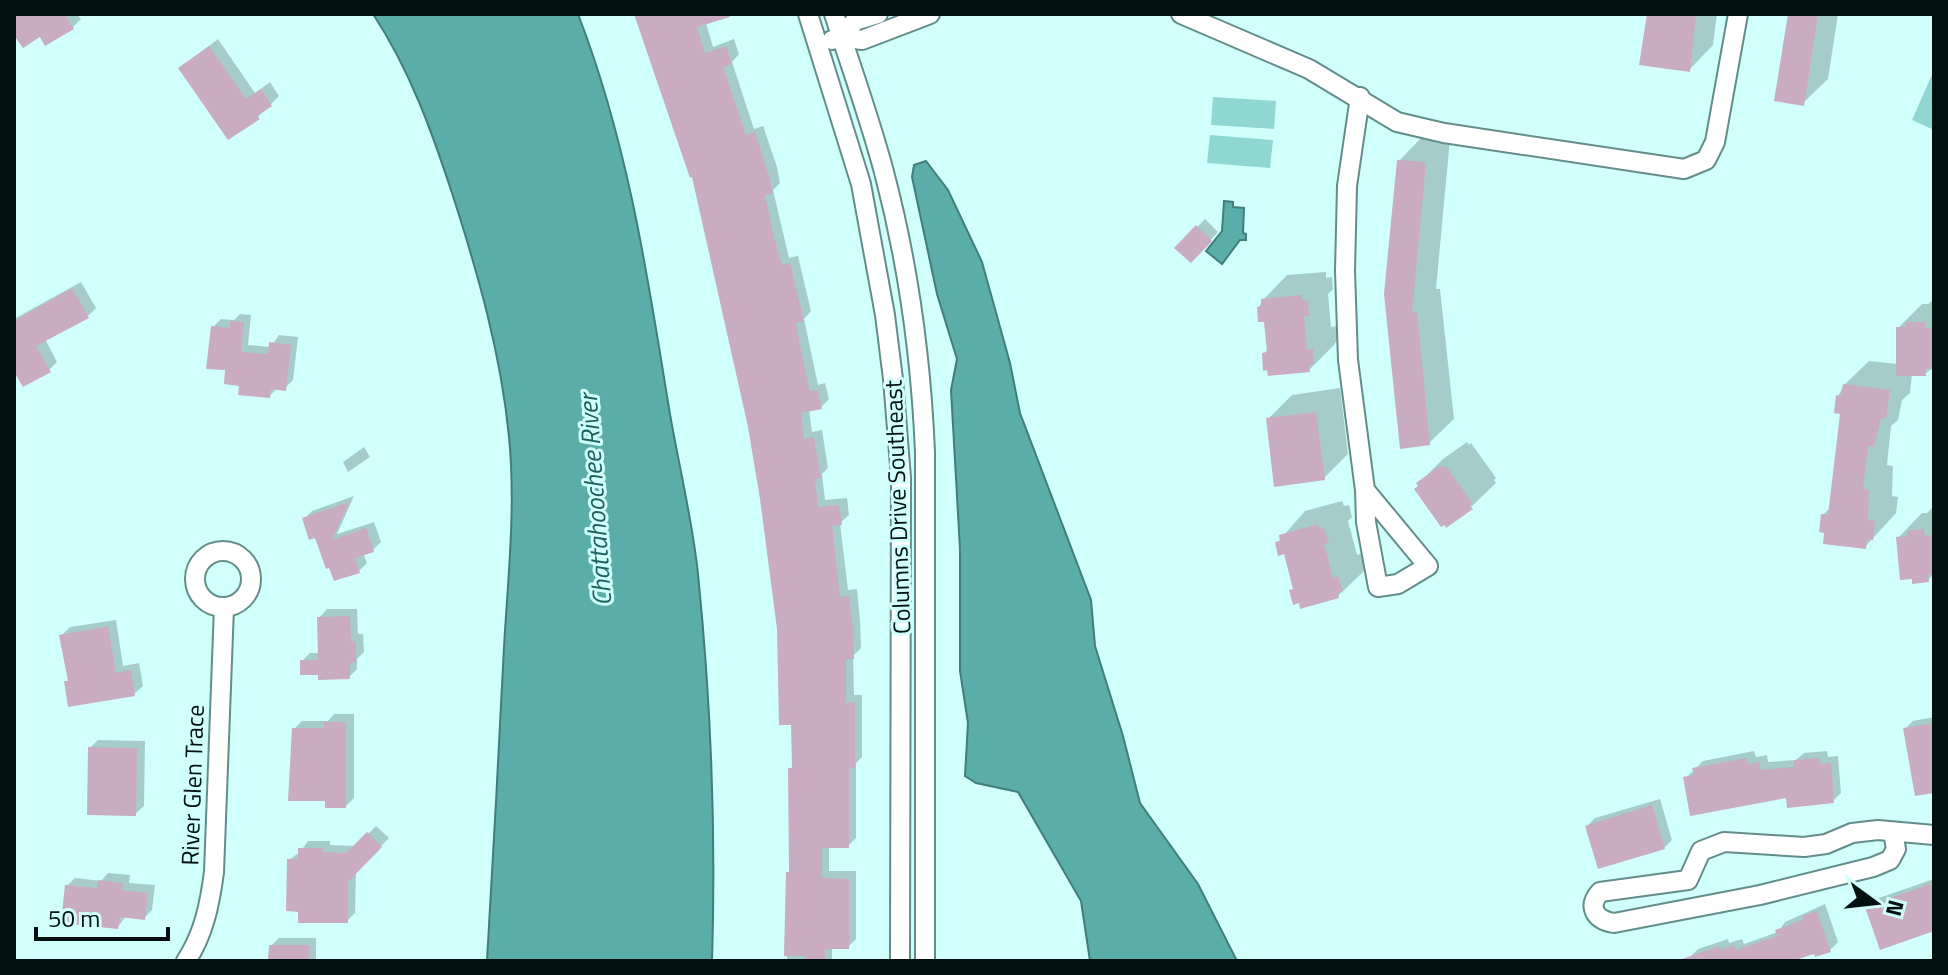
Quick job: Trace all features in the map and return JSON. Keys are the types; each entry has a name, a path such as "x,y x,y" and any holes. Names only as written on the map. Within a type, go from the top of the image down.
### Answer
{"street":[{"name":"Columns Drive Southeast","path":"808,14 850,142 864,196 893,379 901,478 900,961"},
{"name":"Columns Drive Southeast","path":"834,14 872,128 895,221 913,312 923,406 926,532 925,961"},
{"path":"841,37 855,21 878,14"},
{"path":"818,44 841,37 862,40 930,14"},
{"path":"1181,14 1309,69 1397,122 1444,133 1684,169 1706,160 1715,142 1738,14"},
{"path":"1360,97 1347,186 1345,271 1348,360 1365,490 1366,522 1378,587 1398,584 1428,566 1365,490"},
{"name":"River Glen Trace","path":"186,961 202,930 214,872 224,607"},
{"path":"1893,832 1896,849 1890,860 1873,867 1760,895 1614,923 1600,920 1595,914 1593,906 1600,892 1688,880 1701,851 1724,842 1804,847 1826,844 1852,833 1878,830 1934,835"}],"shaded area":[{"path":"1934,70 1934,130 1912,120"},
{"path":"1213,97 1276,101 1274,129 1211,125"},
{"path":"1210,135 1273,140 1270,168 1207,163"}],"water":[{"name":"Chattahoochee River","path":"373,14 578,14 595,61 633,202 695,552 711,768 712,961 487,961 512,516 509,437 487,315 445,172 409,79"},
{"path":"926,161 948,190 982,262 1010,363 1020,413 1091,600 1095,646 1140,803 1198,884 1237,961 1090,961 1081,901 1018,792 976,783 965,776 968,723 960,671 960,549 951,390 957,359 937,294 912,177 914,165"},
{"path":"1224,201 1233,202 1233,207 1244,208 1243,233 1246,240 1240,240 1222,264 1206,251 1222,231"}],"building":[{"path":"14,14 65,14 74,29 45,46 40,37 23,48 14,35"},
{"path":"634,14 730,14 730,17 697,27 705,53 726,46 732,64 723,67 746,135 755,132 773,193 765,195 774,237 782,265 790,263 804,321 796,323 810,391 818,390 822,409 801,413 804,439 814,437 821,478 815,479 818,507 839,505 842,525 832,526 840,597 849,596 853,629 854,659 846,659 846,703 855,702 855,767 849,768 849,848 822,848 822,878 849,879 849,949 825,949 825,961 805,961 805,956 784,956 786,872 789,872 788,768 792,768 791,725 779,725 777,629 760,499 748,427 692,177"},
{"path":"1647,14 1696,14 1690,72 1639,65"},
{"path":"1788,14 1818,14 1804,106 1774,101"},
{"path":"209,46 246,99 261,89 272,106 257,116 260,119 228,140 178,68"},
{"path":"1397,160 1426,162 1412,313 1417,312 1430,445 1400,449 1384,294"},
{"path":"1196,225 1212,241 1191,263 1174,248"},
{"path":"72,288 89,318 36,346 51,372 23,387 14,372 14,321"},
{"path":"1302,295 1302,301 1308,300 1309,316 1304,316 1307,350 1313,349 1314,364 1309,365 1310,372 1268,376 1267,370 1263,371 1262,353 1267,352 1264,322 1258,322 1257,307 1261,306 1261,299"},
{"path":"230,321 244,322 241,352 268,354 269,342 291,345 286,391 271,389 270,398 238,395 239,386 224,384 225,370 206,369 211,326 230,328"},
{"path":"1906,322 1925,322 1925,328 1934,328 1934,369 1925,369 1926,376 1896,376 1896,327 1906,327"},
{"path":"1843,384 1890,390 1886,419 1881,418 1874,447 1868,446 1863,489 1869,490 1868,520 1875,521 1873,540 1867,539 1866,549 1823,544 1824,533 1819,532 1821,514 1828,515 1840,414 1834,413 1836,395 1841,396"},
{"path":"1316,412 1325,480 1274,487 1266,418"},
{"path":"1441,465 1443,468 1446,466 1473,504 1470,506 1473,509 1446,528 1445,525 1441,527 1414,489 1418,486 1416,483"},
{"path":"349,502 332,540 366,528 374,552 355,558 360,573 334,581 329,568 326,569 315,538 309,540 302,518"},
{"path":"1318,524 1320,529 1324,528 1329,543 1324,544 1333,578 1338,576 1343,591 1338,593 1339,598 1300,609 1299,603 1293,605 1289,590 1293,589 1284,554 1278,556 1275,542 1280,541 1279,535"},
{"path":"1924,529 1925,536 1934,535 1934,574 1928,575 1929,582 1912,584 1912,579 1900,580 1896,537 1907,536 1907,531"},
{"path":"350,616 351,641 356,641 356,662 350,663 350,679 318,680 318,675 300,675 300,660 318,660 317,617"},
{"path":"108,626 116,673 131,670 135,696 68,707 64,681 68,681 59,635"},
{"path":"324,722 346,722 346,808 325,808 325,801 288,801 292,728 324,728"},
{"path":"1934,723 1934,793 1915,796 1903,728"},
{"path":"88,747 137,748 136,816 87,815"},
{"path":"1747,758 1748,764 1759,762 1761,770 1794,767 1794,760 1820,758 1820,764 1831,763 1834,803 1787,808 1786,798 1690,816 1683,777 1694,775 1692,768"},
{"path":"1652,805 1665,849 1598,869 1585,826"},
{"path":"367,832 382,847 348,882 348,923 298,923 298,912 286,911 287,859 298,859 298,848 323,848 323,852 346,853"},
{"path":"98,880 123,883 122,890 148,893 145,920 120,917 118,929 61,923 65,885 97,888"},
{"path":"1930,884 1934,895 1934,931 1880,950 1865,907"},
{"path":"1817,911 1831,952 1792,961 1682,959 1720,946 1721,950 1734,945 1736,950 1777,936 1775,930 1803,920 1802,916"},
{"path":"269,945 309,945 309,961 268,961"}]}
